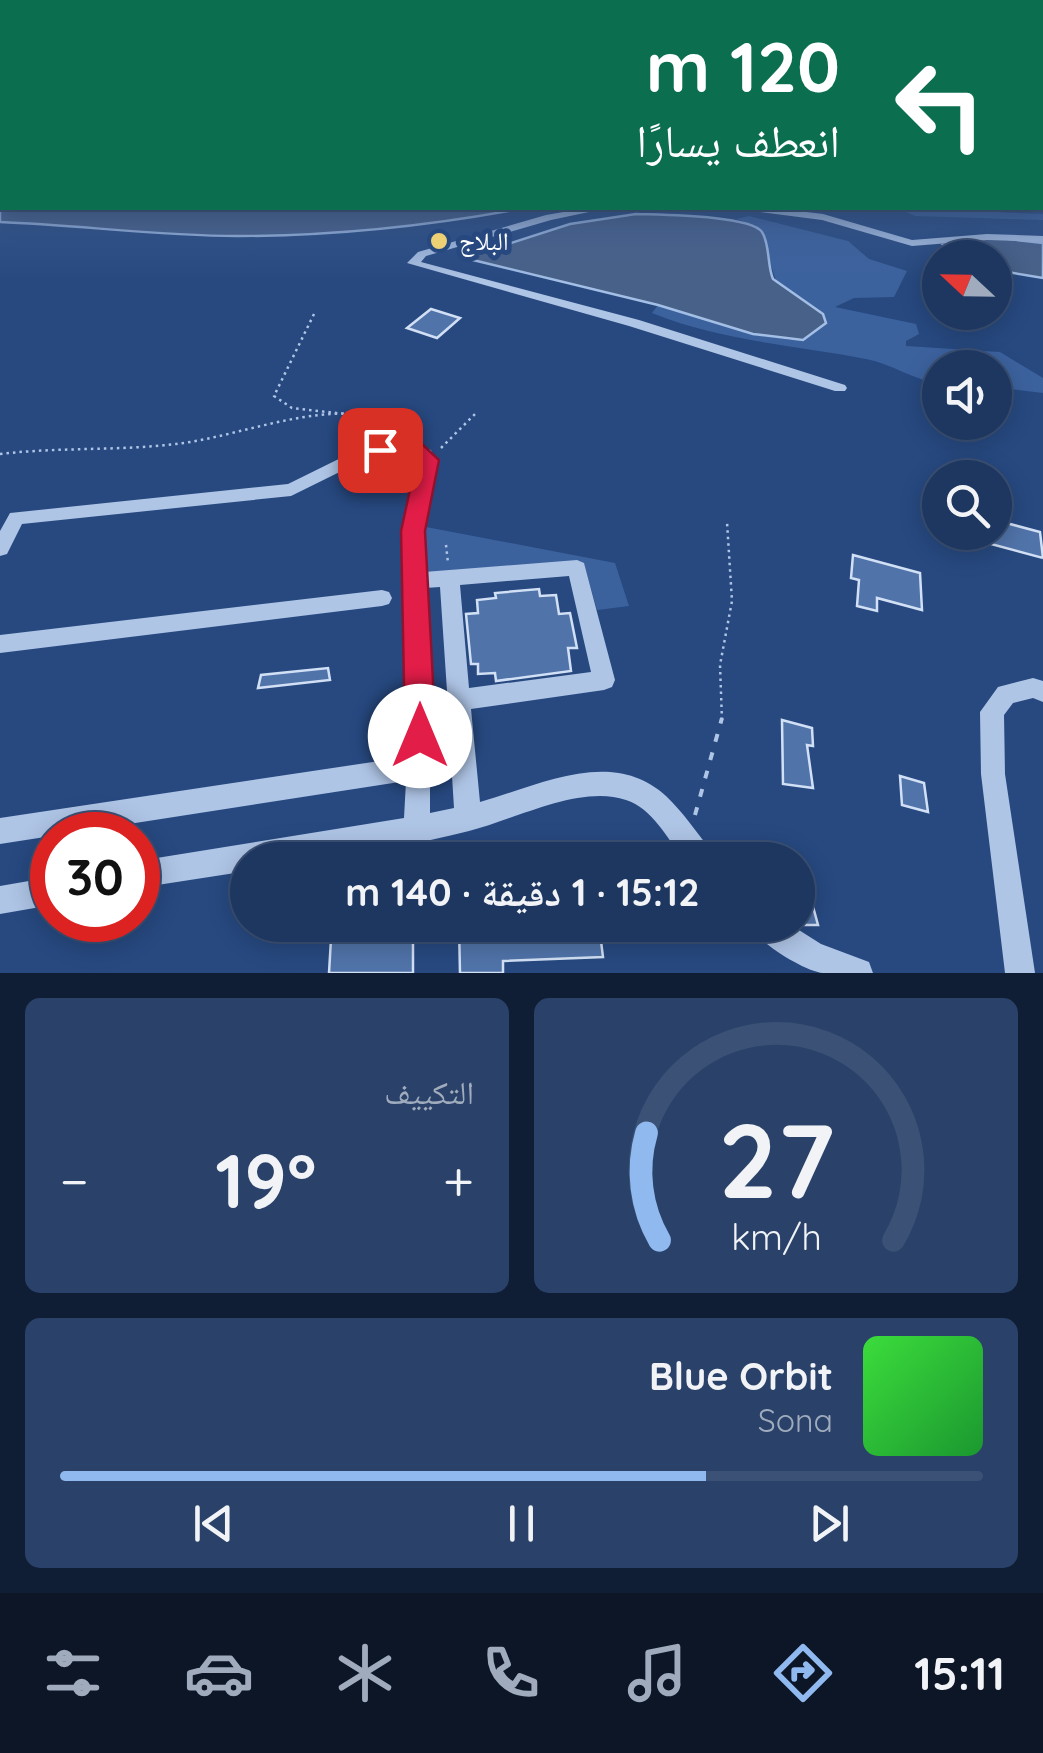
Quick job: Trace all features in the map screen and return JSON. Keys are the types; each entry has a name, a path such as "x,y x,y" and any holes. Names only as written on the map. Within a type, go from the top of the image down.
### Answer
{"street":[{"path":"591,210 550,217 422,254 413,264 634,323 840,388"},
{"path":"766,210 823,218 912,242 1043,239"},
{"path":"0,549 16,518 291,490 367,452 404,449 425,464 414,518 421,705 418,826"},
{"path":"415,581 577,568 604,680 421,705"},
{"path":"449,578 468,818"},
{"path":"0,644 382,598"},
{"path":"418,641 453,635"},
{"path":"1020,973 993,774 995,705 1017,691 1043,692"},
{"path":"0,831 420,767"},
{"path":"160,871 468,818 590,786 618,784 639,791 664,810 686,842"},
{"path":"0,900 30,894"},
{"path":"791,942 812,955 858,973"}],"path":[{"path":"314,314 274,396 292,408 407,424 420,436 425,464"},
{"path":"425,464 475,414"},
{"path":"0,454 62,447 182,443 277,422 360,416"},
{"path":"695,842 704,774 720,728 724,695 720,664 732,601 727,522"}],"shaded area":[{"path":"0,210 513,210 382,229 274,236 0,222"},
{"path":"902,210 1043,214 1043,220 915,216"},
{"path":"636,214 704,217 754,226 765,237 773,279 823,314 826,323 803,340 753,334 658,305 473,260 480,253 570,224"},
{"path":"749,216 848,241 869,259 907,271 894,297 854,298 835,307 916,324 919,334 906,341 906,346 969,350 922,350 922,379 876,361 731,336 652,313 658,305 753,334 791,340 766,251 747,225 736,219"},
{"path":"991,237 1043,243 1043,278 1012,273 1012,240 973,240"},
{"path":"1012,359 1043,378 1043,393 1012,389"},
{"path":"405,523 615,563 629,606 597,610 584,564 576,561 401,578"}],"building":[{"path":"431,309 460,318 437,338 407,328"},
{"path":"1012,525 1040,532 1043,558 1012,550"},
{"path":"853,555 920,573 922,610 877,598 877,611 857,606 859,580 851,578"},
{"path":"539,589 540,596 556,595 559,614 570,613 577,648 568,648 571,671 496,681 495,673 478,674 478,664 471,664 466,614 478,613 477,600 496,598 495,593"},
{"path":"328,668 330,680 258,688 261,675"},
{"path":"782,720 812,728 813,746 807,745 813,788 783,784"},
{"path":"900,776 924,783 928,812 902,805"},
{"path":"331,942 413,942 413,973 329,973"},
{"path":"459,942 601,942 603,957 503,961 503,973 460,973"}],"place":[{"name":"البلاج","path":"439,241"}],"route":[{"path":"380,450 416,450 428,460 413,531 420,736"}]}
